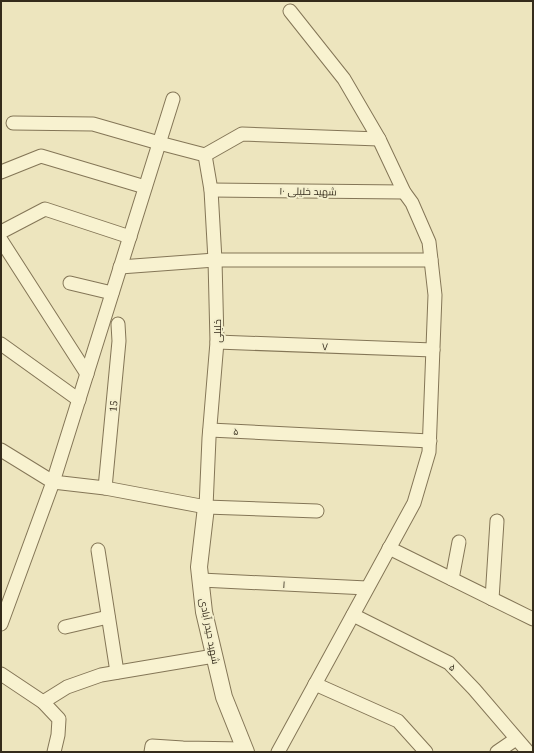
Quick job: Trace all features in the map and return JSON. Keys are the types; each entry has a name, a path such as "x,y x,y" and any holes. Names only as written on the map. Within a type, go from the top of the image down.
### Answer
{"street":[{"path":"278,752 414,503 429,452 434,295 428,242 412,204 404,192 379,139 344,79 290,11"},
{"path":"1,624 53,482 173,99"},
{"path":"13,123 93,124 205,155 242,134 379,139"},
{"name":"خلیلی","path":"205,155 211,190 215,260 217,342 206,507"},
{"path":"1,172 41,156 146,187"},
{"name":"شهید خلیلی ۱۰","path":"211,190 404,192"},
{"path":"1,232 45,209 130,237"},
{"path":"1,240 87,374"},
{"path":"120,267 215,260 430,260"},
{"path":"70,283 112,293"},
{"name":"15","path":"105,488 119,341 118,324"},
{"name":"۷","path":"217,342 433,350"},
{"path":"1,344 79,400"},
{"name":"۵","path":"210,430 430,441"},
{"path":"1,450 53,482 105,488 206,507 317,511"},
{"name":"شهید حیدر آبادی","path":"206,507 199,567 204,612 224,697 245,750"},
{"path":"492,599 497,521"},
{"path":"452,579 459,542"},
{"path":"389,548 533,619"},
{"path":"98,550 117,672"},
{"name":"۱","path":"201,580 368,588"},
{"name":"۵","path":"353,615 449,664 474,688 528,752"},
{"path":"65,627 108,617"},
{"path":"44,702 67,687 101,674 214,656"},
{"path":"1,674 44,702 59,719 58,735 54,752"},
{"path":"315,684 398,721 426,752"},
{"path":"498,752 516,739"},
{"path":"152,749 183,748 245,750"}]}
